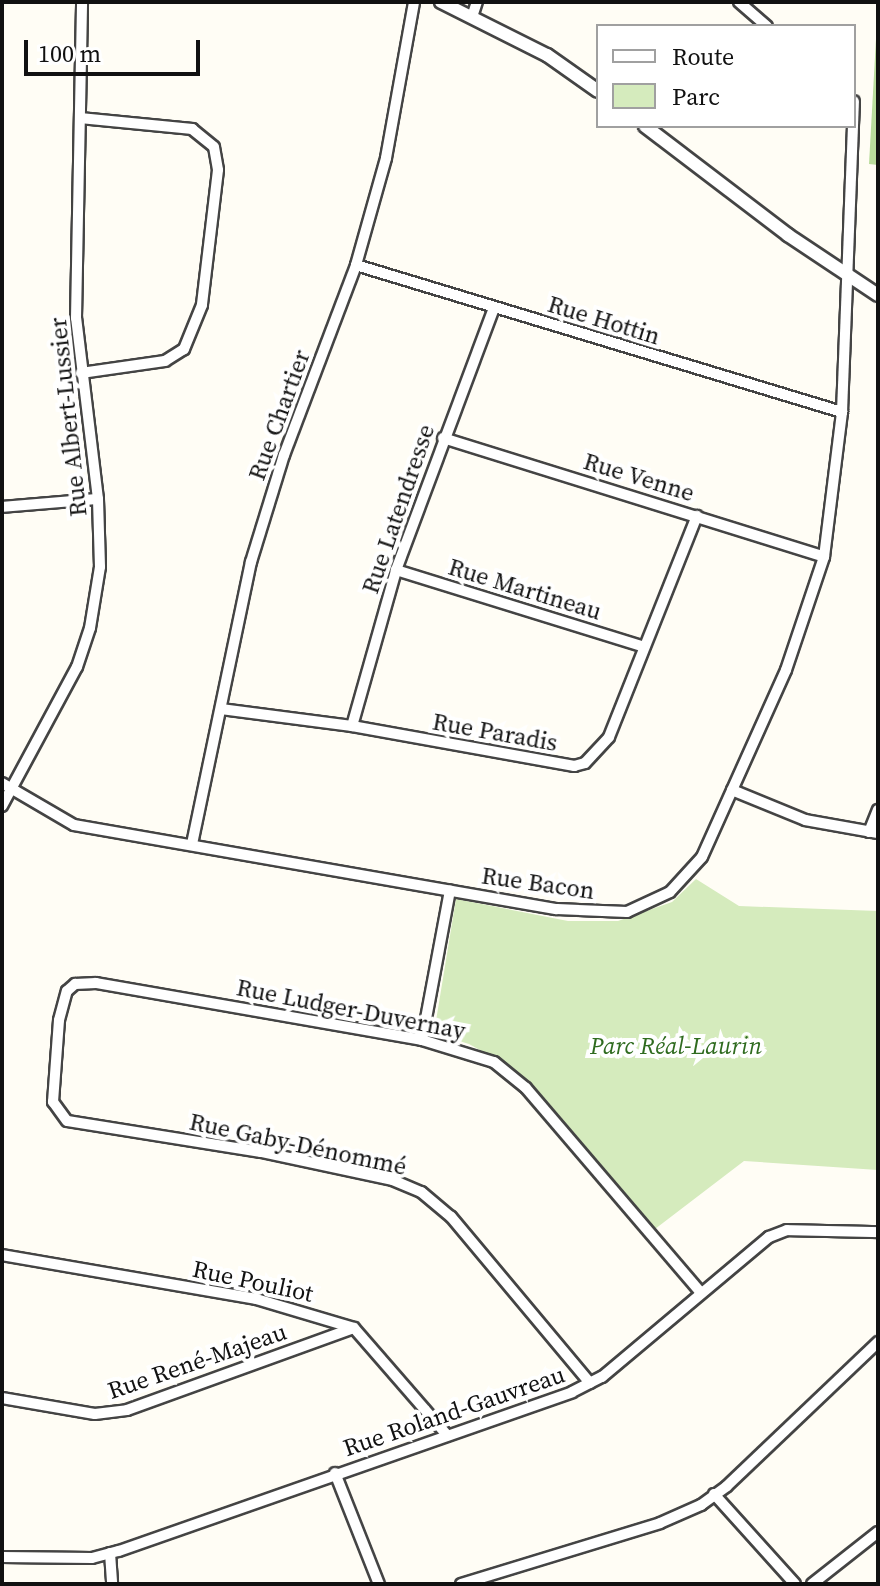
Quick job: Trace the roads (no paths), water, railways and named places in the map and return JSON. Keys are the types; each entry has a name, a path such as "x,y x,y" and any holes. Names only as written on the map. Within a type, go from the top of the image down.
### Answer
{"street":[{"name":"Rue Albert-Lussier","path":"2,806 7,786 64,696 89,632 100,567 98,499 76,318 82,2"},
{"name":"Rue Chartier","path":"192,844 251,562 284,455 356,265 386,158 414,2"},
{"path":"441,2 547,55 596,90"},
{"path":"472,17 477,2"},
{"path":"739,2 765,24"},
{"path":"80,118 192,129 214,147 218,170 202,305 184,349 165,361 81,373"},
{"path":"648,128 847,278 878,295"},
{"name":"Rue Bacon","path":"7,786 74,825 450,891 588,913 627,912 670,892 690,874 732,790 786,670 824,557 842,412 853,128"},
{"name":"Rue Hottin","path":"356,265 842,412"},
{"name":"Rue Latendresse","path":"352,726 396,570 494,308"},
{"name":"Rue Venne","path":"443,438 824,557"},
{"path":"2,507 98,499"},
{"name":"Rue Paradis","path":"221,709 352,726 574,766 593,757 609,737 642,646 697,516"},
{"name":"Rue Martineau","path":"396,570 642,646"},
{"path":"732,790 805,820 874,833 878,810"},
{"path":"422,1040 450,891"},
{"name":"Rue Ludger-Duvernay","path":"83,982 422,1040 475,1054 511,1075 700,1292"},
{"name":"Rue Gaby-Dénommé","path":"83,982 67,991 59,1020 53,1102 67,1121 261,1152 393,1180 421,1192 451,1217 590,1383"},
{"name":"Rue Roland-Gauvreau","path":"2,1557 110,1553 590,1383 751,1249 787,1230 878,1232"},
{"name":"Rue Pouliot","path":"2,1255 256,1299 354,1328"},
{"path":"354,1328 447,1435"},
{"name":"Rue René-Majeau","path":"2,1398 95,1414 127,1410 354,1328"},
{"path":"461,1584 660,1523 714,1494 878,1342"},
{"path":"335,1473 379,1584"},
{"path":"714,1494 795,1584"},
{"path":"812,1584 878,1532"},
{"path":"110,1553 112,1584"}],"park label":[{"name":"Parc Réal-Laurin","path":"676,1046"}]}
